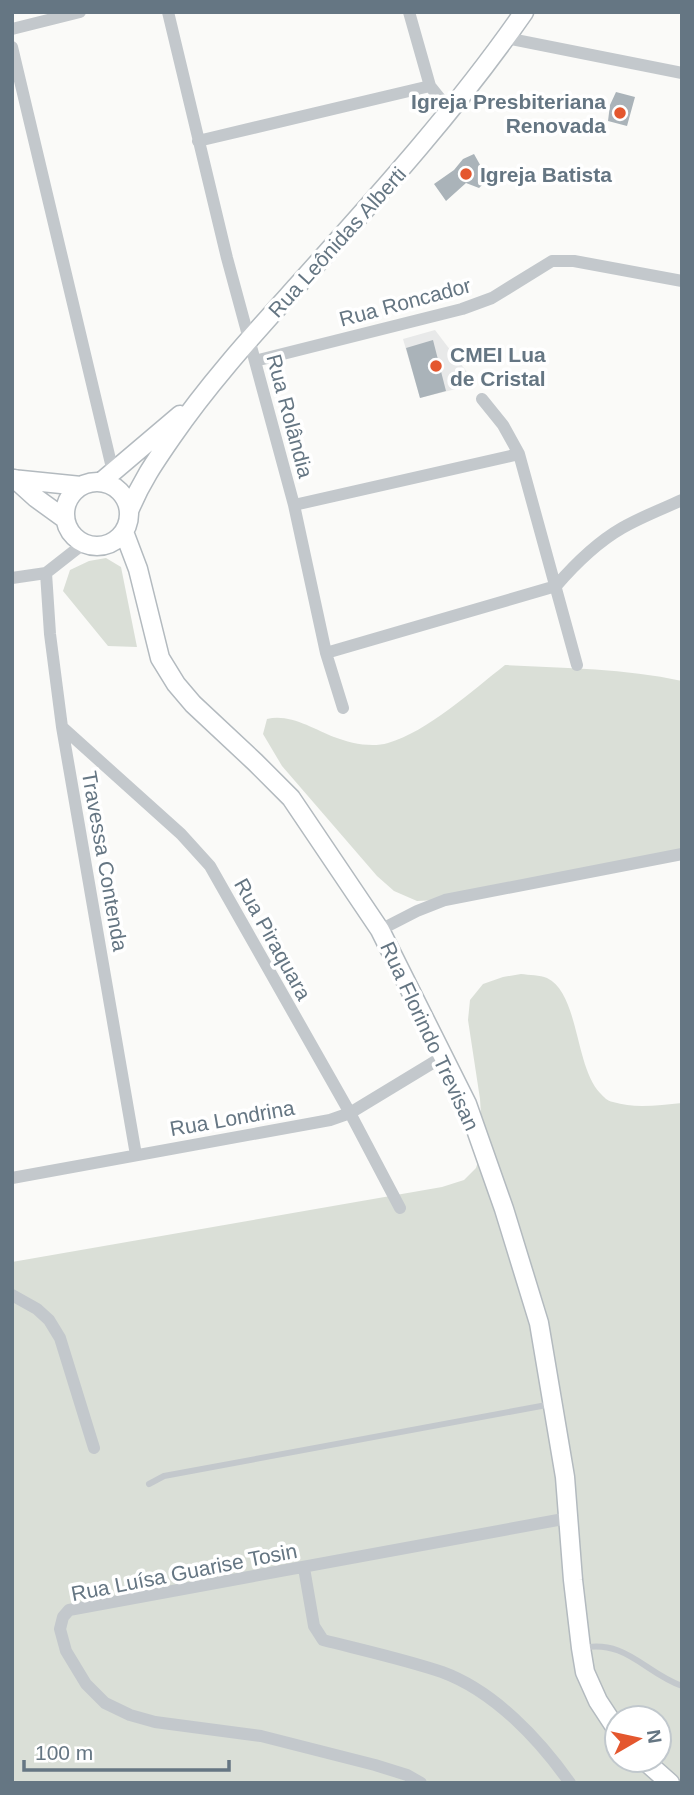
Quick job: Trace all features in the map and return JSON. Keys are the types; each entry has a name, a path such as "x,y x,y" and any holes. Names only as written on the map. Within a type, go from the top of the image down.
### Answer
{"street":[{"path":"12,29 80,12"},
{"name":"Rua Rolândia","path":"167,12 249,340 294,505 326,653 343,708"},
{"path":"410,12 430,86 450,111"},
{"name":"Rua Leônidas Alberti","path":"129,510 140,485 196,402 400,172 450,111 524,12"},
{"path":"506,38 682,73"},
{"path":"12,47 107,477 111,485 120,491 129,510 124,532 117,539 101,546 83,544 68,529 65,519 68,500 81,486 107,477"},
{"path":"198,141 430,86"},
{"name":"Rua Roncador","path":"255,361 472,305 492,298 552,261 574,261 682,281"},
{"path":"482,399 503,425 519,454 577,665"},
{"name":"Rua Leônidas Alberti","path":"107,477 196,402"},
{"path":"137,451 154,463"},
{"path":"294,505 519,454"},
{"path":"13,479 81,486"},
{"path":"13,479 65,519"},
{"path":"326,653 555,586 594,547 621,528 682,500"},
{"name":"Rua Florindo Trevisan","path":"124,532 138,569 160,658 176,684 193,704 291,798 380,930 467,1104 504,1209 539,1323 565,1477 580,1648 585,1672 603,1709"},
{"path":"12,578 46,572 83,544"},
{"name":"Travessa Contenda","path":"46,572 50,634 62,727 136,1155"},
{"name":"Rua Piraquara","path":"62,727 181,834 210,866 350,1113 400,1208"},
{"path":"380,930 445,900 682,854"},
{"name":"Rua Londrina","path":"12,1178 330,1119 350,1113 443,1056"},
{"path":"12,1295 37,1309 49,1320 60,1338 94,1448"},
{"name":"Rua Luísa Guarise Tosin","path":"421,1783 407,1775 375,1765 261,1736 155,1722 105,1703 86,1684 66,1651 60,1629 63,1617 69,1610 569,1518"},
{"path":"304,1568 314,1626 323,1640 444,1673 475,1689 508,1713 537,1740 570,1783"}],"lane":[{"path":"149,1484 164,1476 554,1404"},
{"path":"580,1648 608,1647 619,1651 682,1686"}],"shaded area":[{"name":"CMEI Lua de Cristal","path":"435,330 476,384 420,398 403,339"},
{"path":"106,558 121,567 137,647 108,646 63,591 70,570 89,561"},
{"path":"505,665 616,671 682,681 682,856 458,899 417,901 394,891 377,876 282,766 263,734 267,719 284,718 354,743 388,743 403,738 434,720"},
{"path":"521,974 547,978 557,986 565,999 592,1081 607,1100 638,1106 682,1103 682,1783 12,1783 12,1262 442,1187 464,1180 476,1168 483,1146 480,1099 468,1020 470,1000 483,984"}],"building":[{"name":"Igreja Presbiteriana Renovada","path":"616,92 635,97 627,126 608,121 610,105"},
{"name":"Igreja Batista","path":"474,154 488,179 479,188 466,183 446,201 434,184 454,170 463,159"},
{"path":"433,340 446,391 420,398 406,348"}],"place":[{"name":"Igreja Presbiteriana Renovada","path":"620,113"},
{"name":"Igreja Batista","path":"466,174"},
{"name":"CMEI Lua de Cristal","path":"436,366"}]}
